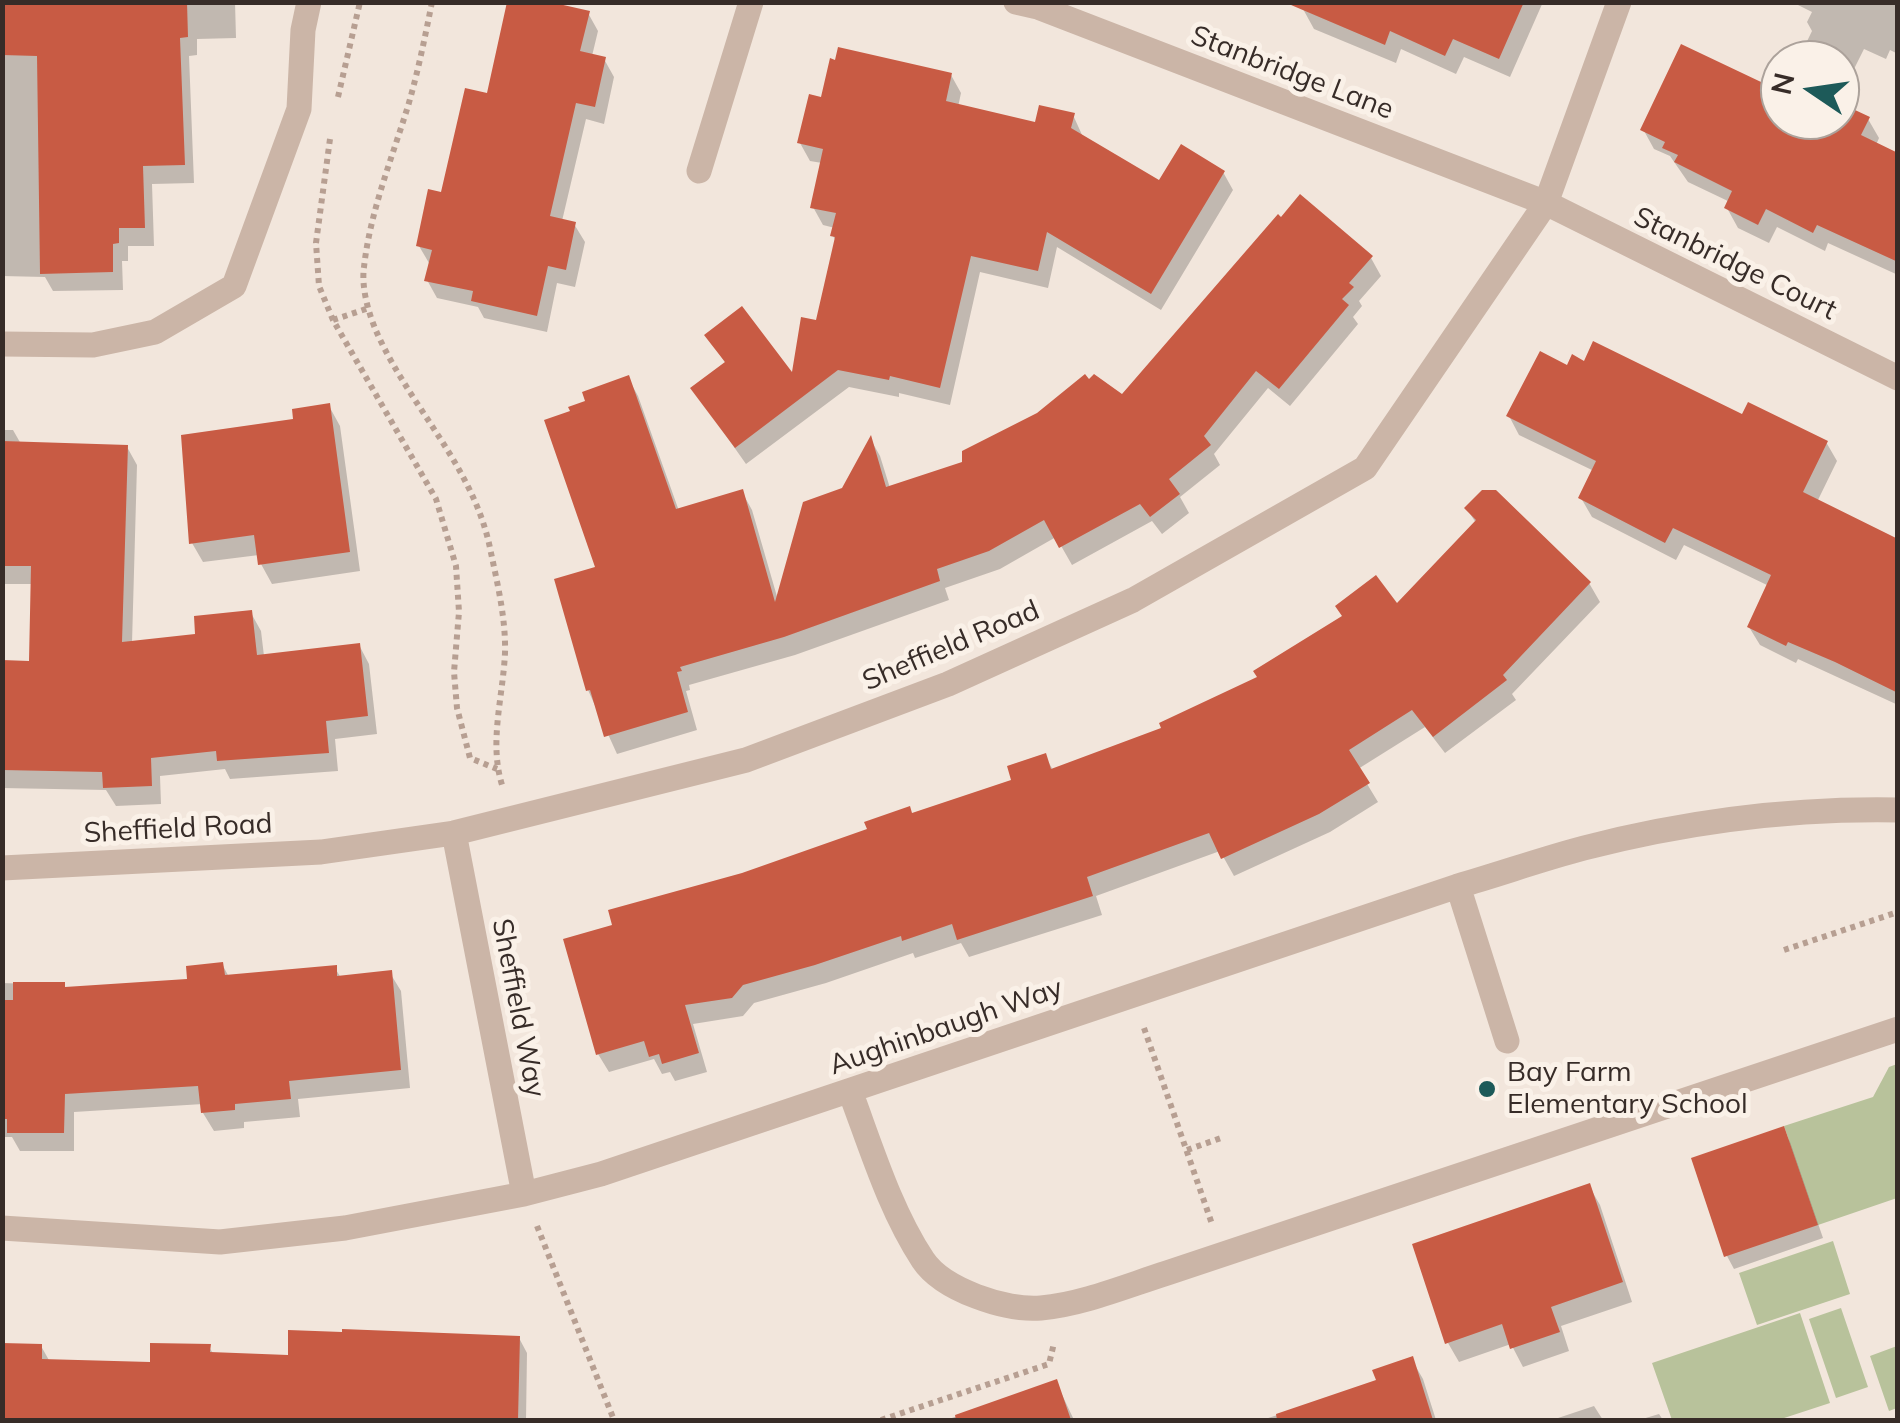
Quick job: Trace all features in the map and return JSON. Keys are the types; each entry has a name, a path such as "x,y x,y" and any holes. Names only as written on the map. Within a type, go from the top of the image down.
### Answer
{"street":[{"path":"2,344 93,345 155,332 234,286 300,109 309,2"},
{"path":"700,171 751,2"},
{"name":"Stanbridge Lane","path":"1016,2 1038,7 1546,203"},
{"name":"Sheffield Road","path":"2,868 322,852 454,833 746,760 948,684 1132,600 1365,468 1546,203 1619,2"},
{"name":"Stanbridge Court","path":"1546,203 1898,378"},
{"name":"Aughinbaugh Way","path":"2,1228 220,1242 346,1228 524,1194 601,1174 1458,886 1585,848 1705,822 1898,810"},
{"name":"Sheffield Way","path":"454,833 524,1194"},
{"path":"1458,886 1507,1040"},
{"path":"850,1091 892,1201 926,1264 967,1293 1002,1306 1039,1308 1222,1254 1898,1029"}],"path":[{"path":"335,112 360,2"},
{"path":"432,2 410,101 382,189 363,270 376,332 462,477 487,536 501,602 505,651 496,769 512,818"},
{"path":"331,131 316,243 320,286 333,320 436,499 456,566 460,612 454,672 458,708 470,758 496,769"},
{"path":"333,320 369,308"},
{"path":"1784,950 1898,912"},
{"path":"1133,995 1222,1254"},
{"path":"1186,1150 1221,1138"},
{"path":"524,1194 614,1420"},
{"path":"882,1420 1049,1364 1065,1303"}],"green space":[{"path":"1897,1064 1897,1198 1818,1225 1784,1126 1873,1097 1889,1067"},
{"path":"1833,1241 1850,1294 1757,1325 1739,1273"},
{"path":"1841,1308 1868,1387 1836,1398 1809,1319"},
{"path":"1800,1313 1830,1403 1778,1420 1672,1420 1652,1363"},
{"path":"1897,1346 1897,1408 1889,1411 1870,1356"}],"building":[{"path":"2,2 187,2 188,37 180,38 185,165 143,166 145,228 119,228 119,243 113,244 113,272 40,274 37,56 2,55"},
{"path":"507,2 550,2 590,11 580,51 606,57 595,107 576,103 550,216 576,222 566,270 548,266 537,316 471,301 473,291 424,281 432,250 416,246 428,189 441,192 465,88 487,93"},
{"path":"1284,2 1524,2 1499,59 1453,39 1445,56 1390,31 1385,45"},
{"path":"1681,44 1760,82 1760,140 1860,140 1860,112 1870,117 1861,135 1898,153 1898,262 1817,225 1813,233 1766,209 1758,225 1724,208 1732,191 1674,162 1678,155 1662,148 1665,142 1640,130"},
{"path":"838,47 952,73 946,101 1035,122 1039,105 1075,113 1071,128 1159,180 1181,144 1225,171 1151,294 1047,232 1038,271 971,256 940,388 890,376 889,380 838,370 735,448 690,388 725,362 704,335 742,306 792,372 801,317 816,320 835,237 830,236 836,213 810,208 823,149 797,143 809,94 821,97 830,58 835,60"},
{"path":"1300,194 1373,256 1349,283 1354,287 1342,299 1349,305 1279,389 1256,371 1204,436 1211,445 1169,479 1180,494 1150,517 1140,504 1059,548 1044,520 989,551 937,569 940,581 784,637 680,667 682,671 677,672 688,712 604,737 590,690 586,691 554,579 595,567 544,420 585,401 582,392 629,375 676,509 743,489 775,602 803,502 842,488 871,435 886,487 962,462 962,451 1037,413 1085,374 1089,379 1094,374 1122,394 1278,214 1281,217"},
{"path":"1593,341 1742,414 1748,402 1828,441 1803,492 1898,539 1898,693 1835,662 1788,642 1786,646 1747,627 1771,575 1673,528 1665,543 1578,498 1596,461 1506,416 1540,351 1567,365 1572,354 1584,361"},
{"path":"330,403 350,552 258,565 254,535 189,544 181,435 293,419 292,409"},
{"path":"2,441 128,445 122,642 195,634 194,616 252,610 257,655 360,643 368,716 326,721 329,753 217,761 216,751 151,758 152,786 103,788 102,772 2,770 2,660 29,661 31,566 2,566"},
{"path":"1482,490 1496,490 1591,582 1503,675 1507,680 1433,737 1412,710 1349,750 1370,783 1319,814 1221,859 1209,833 1087,877 1093,896 957,940 952,924 902,941 901,936 743,985 732,998 685,1005 699,1053 662,1064 659,1054 649,1057 644,1041 596,1055 563,939 612,925 608,910 742,873 867,829 864,822 910,806 912,813 1011,780 1007,766 1046,753 1051,769 1161,728 1159,723 1257,677 1253,671 1342,616 1335,606 1376,575 1397,603 1476,520 1464,508"},
{"path":"223,962 225,975 337,965 337,976 392,970 401,1070 289,1081 291,1099 235,1104 235,1110 201,1113 198,1086 65,1094 64,1133 7,1133 7,1119 2,1119 2,1000 13,1000 13,982 65,982 65,987 187,979 186,966"},
{"path":"1784,1126 1818,1225 1724,1257 1691,1158"},
{"path":"1590,1183 1623,1282 1551,1307 1560,1332 1510,1349 1502,1324 1445,1344 1412,1244"},
{"path":"288,1330 520,1336 518,1420 2,1420 2,1343 42,1344 42,1359 150,1362 150,1343 211,1344 210,1352 288,1355"},
{"path":"1413,1356 1433,1420 1277,1420 1276,1414 1376,1380 1372,1370"},
{"path":"1057,1379 1071,1420 956,1420 955,1415"}],"place":[{"name":"Bay Farm Elementary School","path":"1487,1089"}]}
